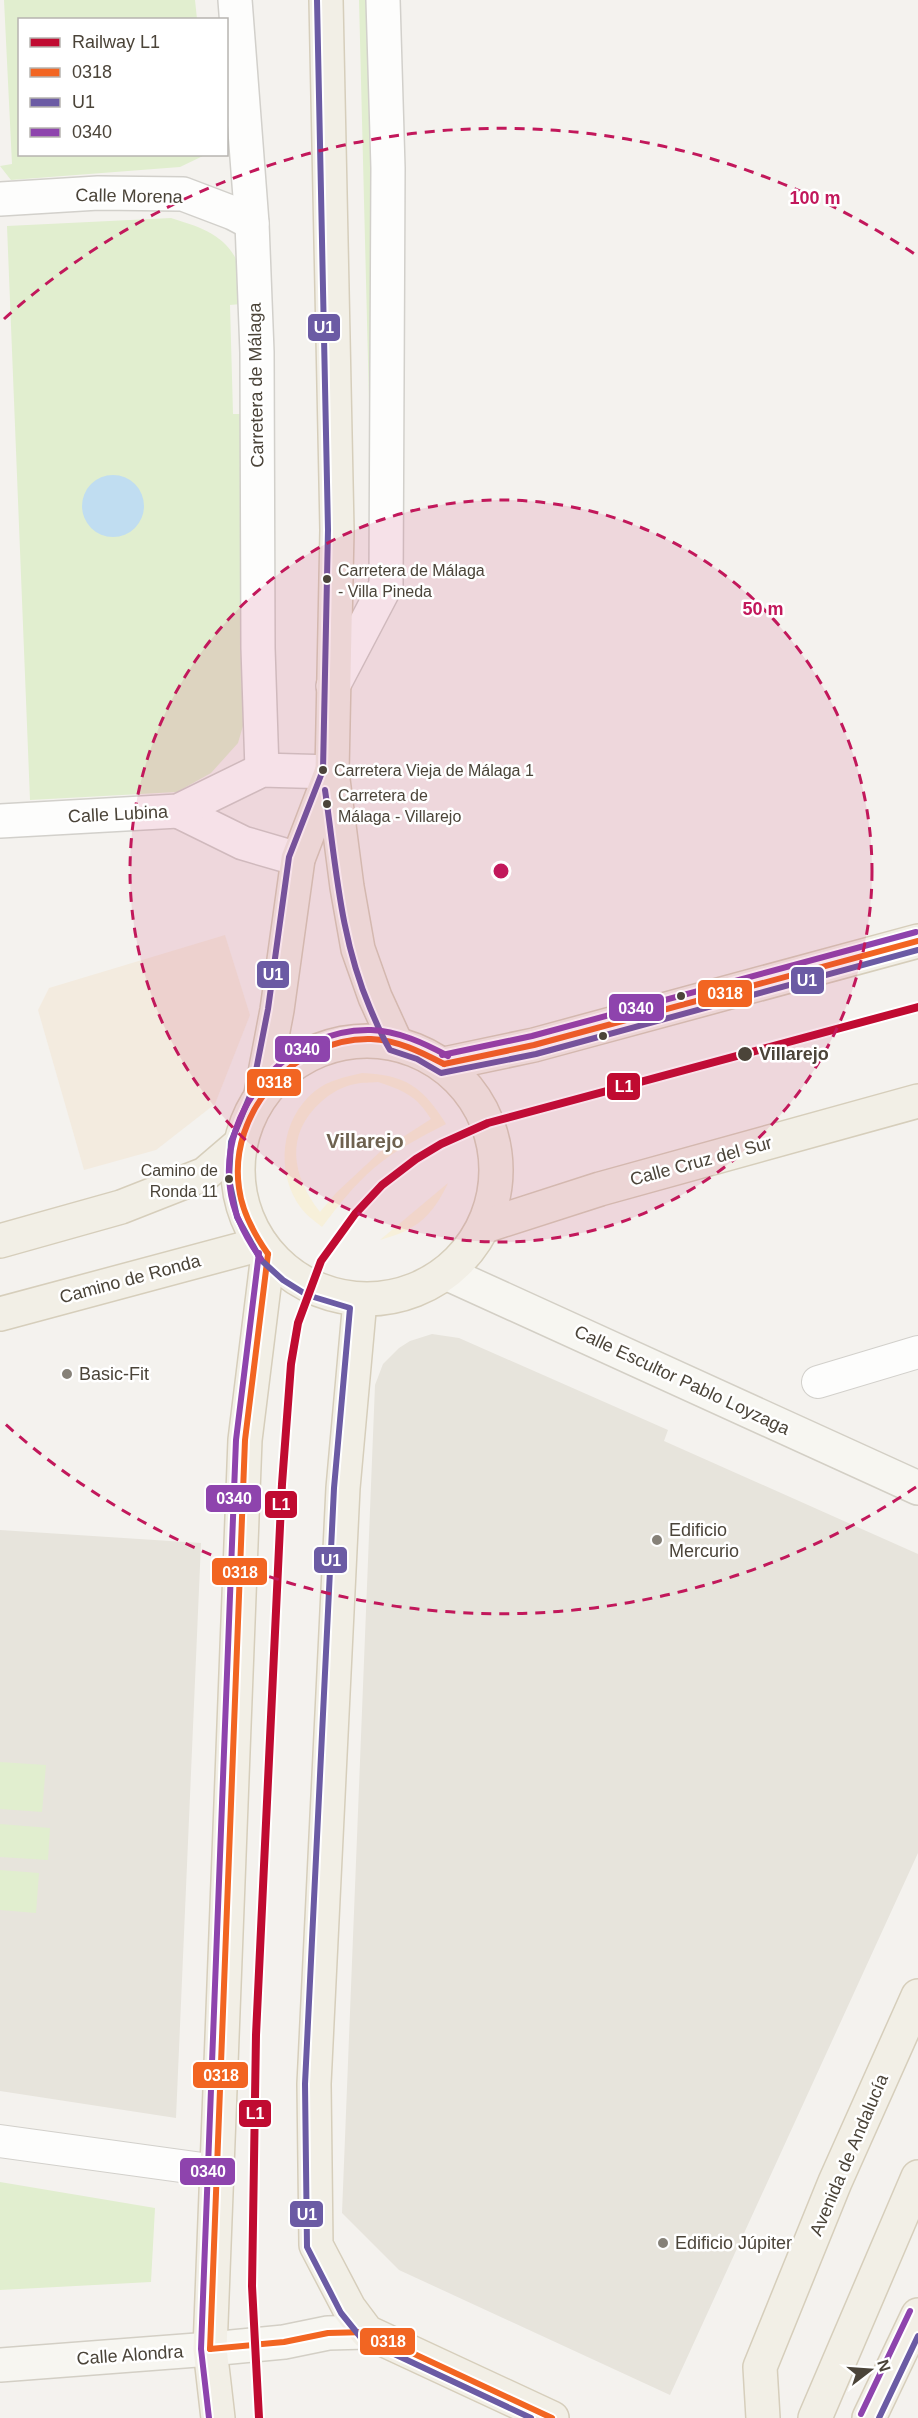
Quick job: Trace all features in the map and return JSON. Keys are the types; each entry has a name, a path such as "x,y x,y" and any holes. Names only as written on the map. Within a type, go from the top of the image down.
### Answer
{"main road":[{"path":"326,0 337,530 332,772 346,887 358,949 375,997 396,1043"},
{"path":"261,1094 288,1066 321,1047 359,1039 396,1043 421,1051 444,1064 464,1084 481,1107 491,1130 495,1156 494,1195 484,1226 462,1259 419,1289 388,1298 360,1300 340,1297 311,1287 288,1273 264,1249 245,1213 238,1179 240,1144 261,1094 277,1010 298,859 332,772"},
{"path":"444,1064 534,1045 918,940"},
{"name":"Calle Cruz del Sur","path":"484,1226 600,1189 918,1101"},
{"path":"0,1241 121,1207 205,1174 240,1144"},
{"path":"218,2418 210,2349 245,1440 264,1249"},
{"name":"Camino de Ronda","path":"0,1314 264,1249"},
{"name":"Calle Escultor Pablo Loyzaga","path":"446,1272 918,1488"},
{"path":"360,1300 343,1488 314,2085 316,2245 349,2308 367,2332 552,2418"},
{"name":"Avenida de Andalucía","path":"763,2418 760,2367 836,2182 918,1996"},
{"path":"815,2418 918,2177"},
{"path":"869,2418 918,2315"},
{"name":"Calle Alondra","path":"0,2364 210,2349 284,2342 328,2333 367,2332"}],"street":[{"name":"Carretera de Málaga","path":"235,0 252,223 257,352 258,639 262,770"},
{"path":"333,686 386,585 388,168 382,0"},
{"name":"Calle Morena","path":"0,199 98,193 183,195 234,213 252,223"},
{"path":"262,770 332,772"},
{"name":"Calle Lubina","path":"0,821 178,811 262,770"},
{"path":"178,811 243,843 298,859"},
{"path":"818,1382 918,1352"},
{"path":"0,2141 217,2171"}],"shaded area":[{"path":"225,935 250,1015 215,1104 156,1150 84,1170 38,1010 49,988"},
{"path":"432,1334 459,1338 668,1430 664,1441 918,1554 918,1853 670,2395 399,2270 342,2213 375,1385 383,1364 399,1348 410,1341"},
{"path":"0,1530 201,1543 176,2118 0,2091"}],"green space":[{"path":"4,0 195,0 197,18 18,18 18,156 203,156 180,167 11,180 0,166 12,164"},
{"path":"359,0 369,0 378,522 372,522"},
{"path":"171,218 203,229 222,241 236,258 240,270 241,304 230,305 233,414 246,414 249,705 238,743 211,773 177,792 30,800 7,226"},
{"path":"0,1762 46,1765 42,1812 0,1809"},
{"path":"0,1824 50,1828 48,1860 0,1857"},
{"path":"0,1870 39,1873 36,1913 0,1910"},
{"path":"0,2182 155,2208 151,2282 0,2290"}],"sand":[{"path":"362,1073 390,1077 412,1085 438,1111 446,1124 382,1161 353,1189 322,1227 301,1208 287,1179 285,1147 288,1131 303,1103 320,1087","holes":["378,1082 402,1091 415,1099 431,1119 381,1151 336,1193 320,1212 310,1198 298,1170 297,1141 302,1127 322,1101 337,1090 360,1083"]},
{"path":"448,1183 436,1205 422,1220 404,1232 380,1240"}],"water":[{"path":"113,475 125,477 135,484 142,494 144,506 142,518 135,528 125,535 113,537 101,535 91,528 84,518 82,506 84,494 91,484 101,477"}],"rail line":[{"name":"L1","path":"259,2418 252,2286 256,2035 282,1484 291,1364 298,1323 321,1261 355,1214 382,1185 416,1159 441,1144 488,1123 918,1007"}],"transit line":[{"name":"U1","path":"317,0 328,530 323,770 289,857 268,1009 252,1091 231,1142 229,1179 237,1217 261,1260 283,1280 307,1295 350,1308 334,1488 305,2084 307,2247 341,2313 362,2339 531,2418"},
{"name":"U1","path":"325,790 345,928 370,1008 390,1050 417,1059 441,1073 536,1054 918,950"},
{"name":"0340","path":"442,1055 532,1036 916,932"},
{"name":"0318","path":"444,1064 534,1045 918,941"},
{"name":"0340","path":"261,1259 245,1234 234,1207 230,1188 230,1158 236,1129 248,1102 266,1078 287,1058 313,1043 341,1033 371,1030 401,1035 448,1056"},
{"name":"0318","path":"268,1254 253,1231 243,1206 239,1188 238,1160 244,1133 256,1107 272,1085 292,1065 316,1051 343,1042 381,1040 418,1051 444,1064"},
{"name":"0340","path":"209,2418 201,2349 236,1440 259,1253"},
{"name":"0318","path":"210,2349 245,1440 268,1254"},
{"name":"0340","path":"861,2414 910,2311"},
{"name":"0318","path":"210,2349 284,2342 328,2333 367,2332 552,2418"},
{"name":"U1","path":"879,2418 918,2336"}],"place":[{"name":"Carretera de Málaga - Villa Pineda","path":"327,579"},
{"name":"Carretera Vieja de Málaga 1","path":"323,770"},
{"name":"Carretera de Málaga - Villarejo","path":"327,804"},
{"name":"Villarejo","path":"745,1054"},
{"name":"Camino de Ronda 11","path":"229,1179"},
{"name":"Basic-Fit","path":"67,1374"},
{"name":"Edificio Mercurio","path":"657,1540"},
{"name":"Edificio Júpiter","path":"663,2243"}],"district":[{"name":"Villarejo","path":"365,1141"}]}
